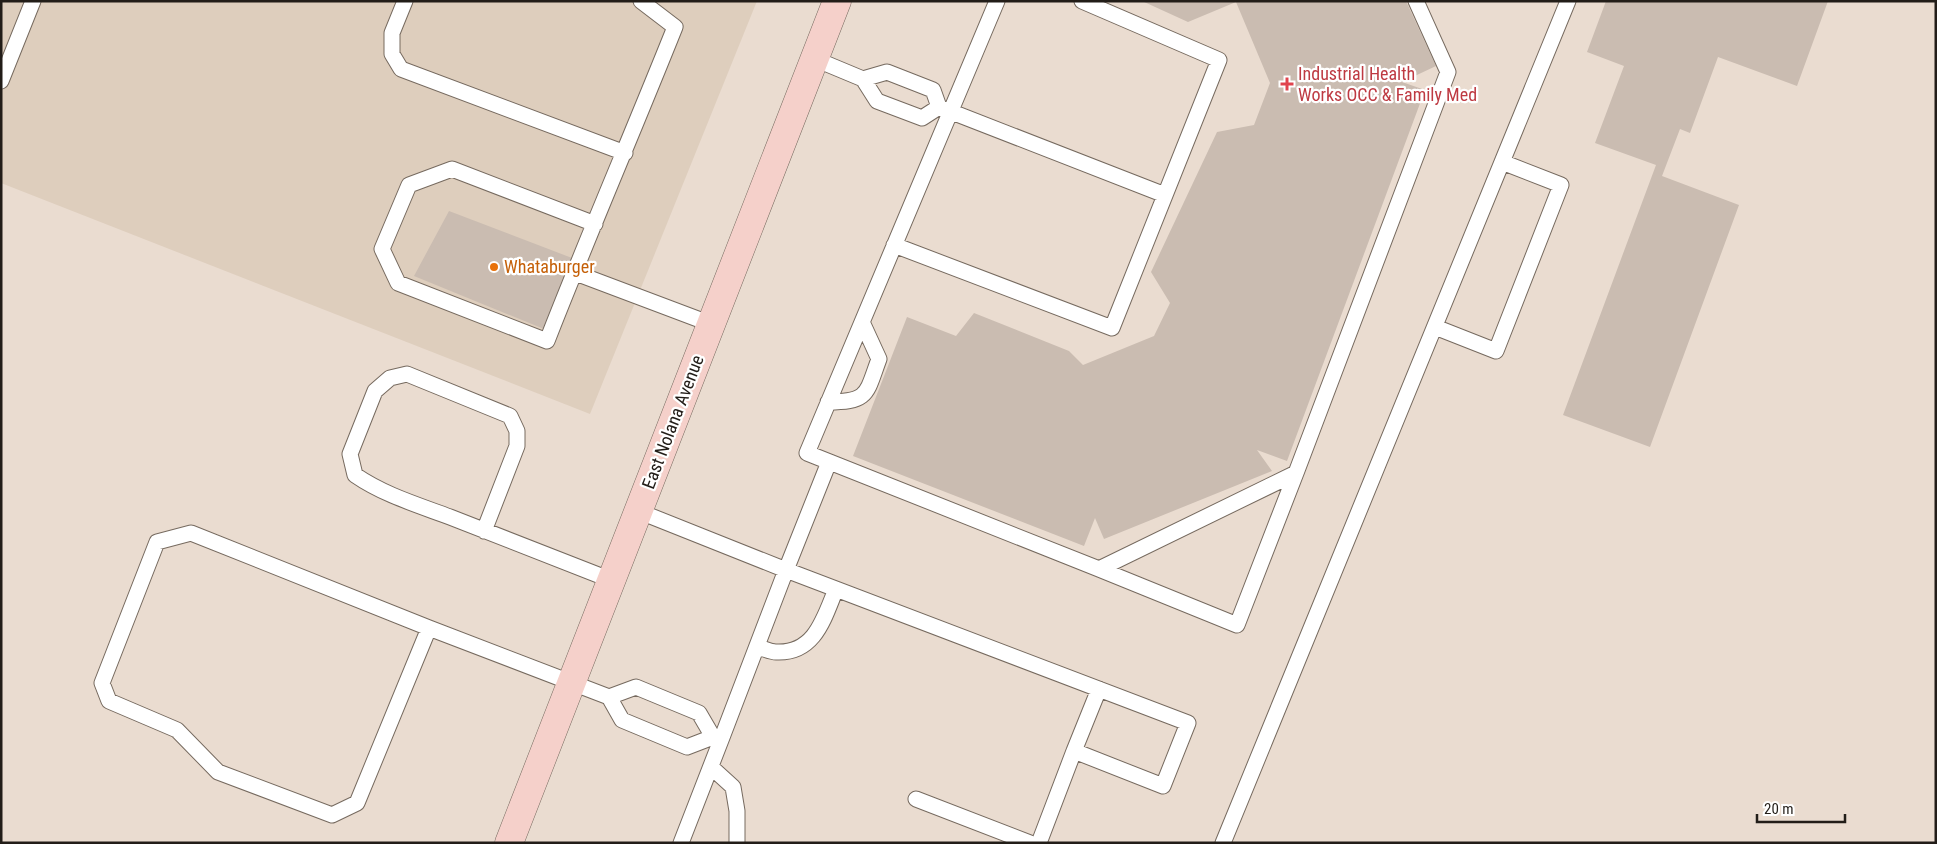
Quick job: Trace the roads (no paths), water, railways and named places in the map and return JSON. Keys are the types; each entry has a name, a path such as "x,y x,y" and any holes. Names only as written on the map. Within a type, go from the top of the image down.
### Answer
{"main road":[{"name":"East Nolana Avenue","path":"508,843 837,1"}],"lane":[{"path":"1,81 33,1"},
{"path":"405,1 392,33 392,54 401,69 625,153"},
{"path":"595,224 452,169 409,185 382,249 398,283 547,341 574,272 595,224 625,153 675,27 641,1"},
{"path":"996,1 945,110 894,245 807,453 1237,625 1448,72 1416,1"},
{"path":"894,245 1112,328 1219,60 1082,1"},
{"path":"1223,843 1568,1"},
{"path":"815,58 863,79 877,101 922,118 945,110"},
{"path":"863,79 888,72 933,90 945,110 1165,195"},
{"path":"1434,327 1496,351 1561,185 1502,162"},
{"path":"574,272 711,324"},
{"path":"828,402 850,402 862,397 867,390 879,359 862,322"},
{"path":"484,531 517,446 517,431 510,416 407,374 390,378 376,391 350,454 356,475 374,488 484,531 611,580"},
{"path":"681,843 711,767 717,739 757,647 829,462"},
{"path":"1099,569 1296,473"},
{"path":"638,512 1188,723 1163,786 1074,751"},
{"path":"429,628 357,803 332,815 218,772 177,730 109,701 102,683 157,542 191,533 609,698 622,720 686,747 717,739"},
{"path":"757,647 775,652 793,650 810,642 820,628 836,589"},
{"path":"609,698 636,687 699,712 717,739"},
{"path":"1039,843 1099,689"},
{"path":"711,767 733,787 737,811 737,843"},
{"path":"916,799 1030,843"}],"place":[{"name":"Industrial Health Works OCC & Family Med","path":"1287,84"},
{"name":"Whataburger","path":"494,267"}]}
